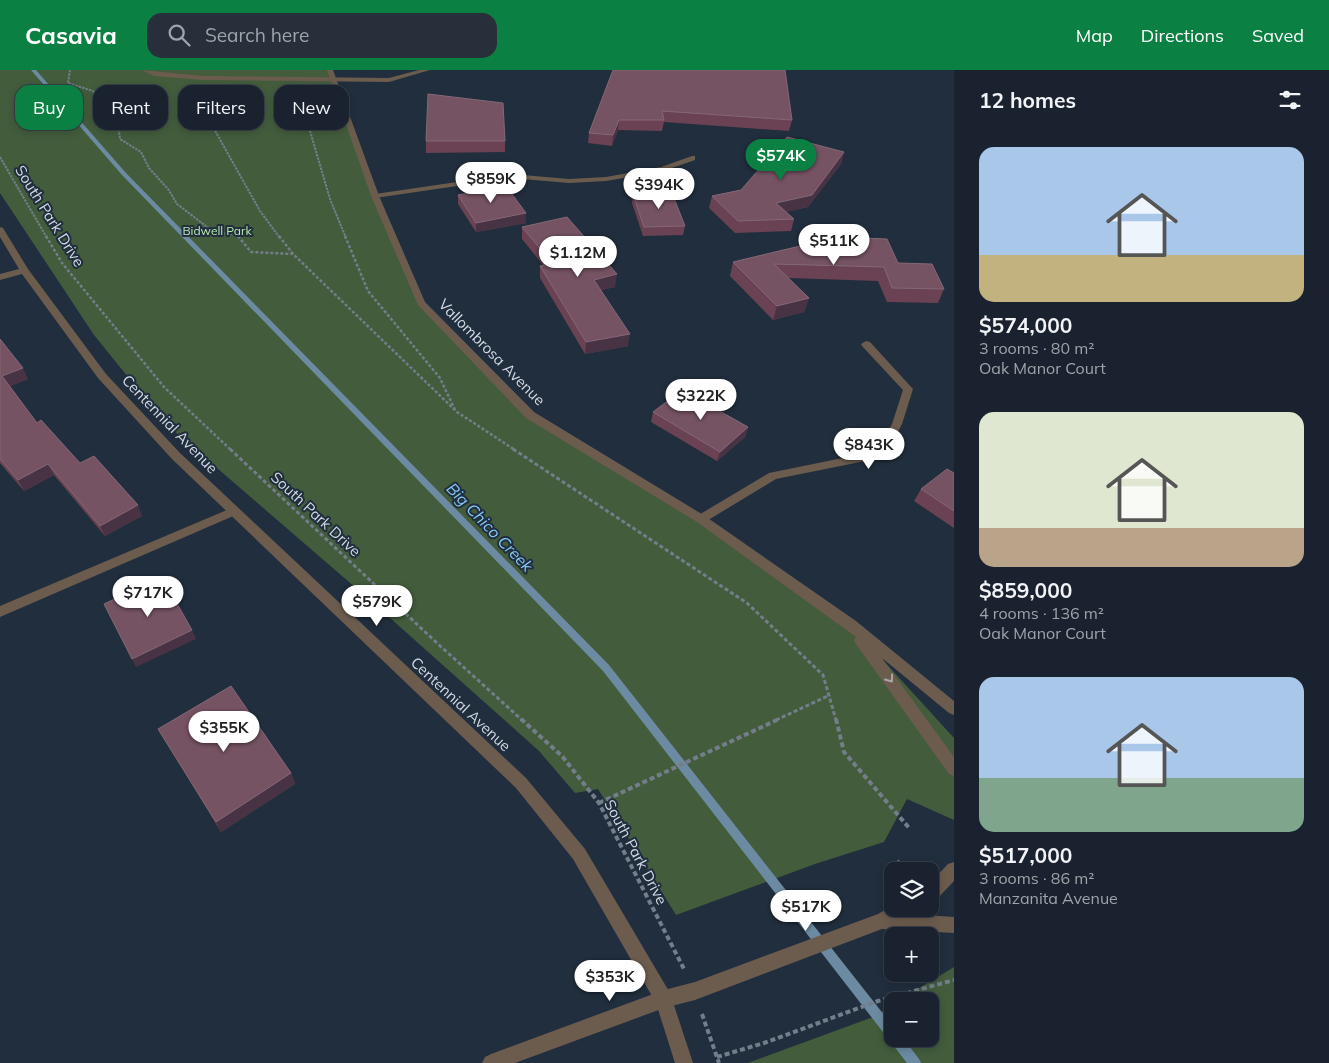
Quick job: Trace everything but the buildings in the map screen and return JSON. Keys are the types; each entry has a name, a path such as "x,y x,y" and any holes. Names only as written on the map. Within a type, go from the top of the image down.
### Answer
{"street":[{"path":"145,70 154,74 203,78 294,77 331,74 389,80 427,70"},
{"name":"Vallombrosa Avenue","path":"331,74 375,196 421,303 530,415 701,519 851,625 954,709"},
{"path":"375,196 511,176 569,181 606,179 662,169 692,158"},
{"name":"Centennial Avenue","path":"0,230 24,270 102,376 176,456 521,783 579,854 664,999 684,1063"},
{"path":"0,277 24,270"},
{"path":"701,519 773,476 881,454 897,424 908,389 866,344"},
{"path":"0,612 234,511"},
{"name":"Vallombrosa Avenue","path":"851,625 954,768"},
{"path":"939,885 954,870"},
{"path":"491,1063 664,999 695,991 889,917"},
{"path":"882,921 954,925"}],"path":[{"path":"70,70 68,83 93,91 101,102 116,107 120,138 141,152 149,168 168,189 177,204 215,233 236,234 251,252 293,254"},
{"path":"154,74 199,102 260,211 293,254 457,412 747,603 823,675 844,752 910,829"},
{"path":"294,77 330,199 368,291 440,378 457,412"},
{"name":"South Park Drive","path":"0,157 62,262 164,387 438,644 562,756 599,804 695,991 719,1063"},
{"path":"599,804 830,696"},
{"path":"716,1057 764,1043 878,1002 954,980"}],"green space":[{"name":"Bidwell Park","path":"0,70 330,70 336,85 274,85 274,130 349,130 349,119 421,303 530,415 701,519 851,625 954,738 954,820 907,799 884,842 815,864 676,915 598,789 575,793 539,751 371,601 166,424 94,335 0,193"},
{"path":"954,967 954,1063 748,1063 873,1017 884,1010 884,1047 939,1047 939,992 913,992 929,982 939,982 939,976"}],"waterway":[{"name":"Big Chico Creek","path":"33,70 124,174 606,668 884,1024"},
{"name":"Big Chico Creek","path":"902,1047 915,1063"}]}
